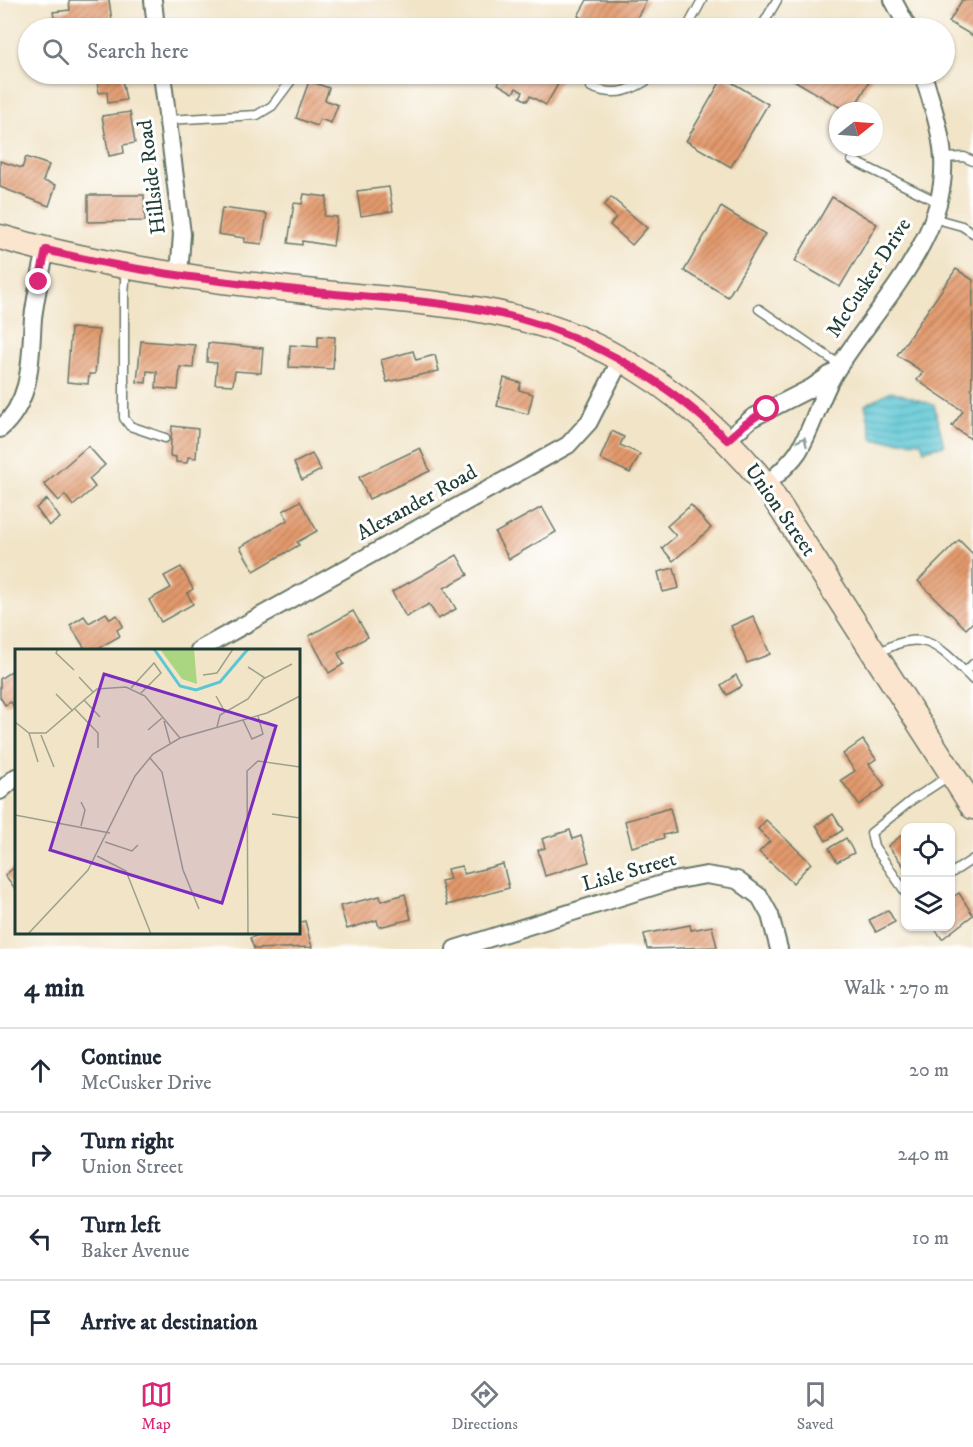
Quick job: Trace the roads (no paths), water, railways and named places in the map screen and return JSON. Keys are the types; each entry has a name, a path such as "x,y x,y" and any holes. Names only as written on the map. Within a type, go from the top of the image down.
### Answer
{"main road":[{"name":"Union Street","path":"0,237 46,250 179,276 484,310 564,333 621,359 678,397 727,440 766,484 973,807"}],"street":[{"path":"153,0 155,18"},
{"path":"893,0 903,18"},
{"name":"Hillside Road","path":"163,84 182,234 179,276"},
{"name":"McCusker Drive","path":"766,484 784,469 797,453 822,395 915,255 935,210 942,181 943,158 925,84"},
{"path":"0,429 17,409 26,391 36,300 46,250"},
{"name":"Alexander Road","path":"203,649 568,445 590,422 621,359"},
{"name":"McCusker Drive","path":"727,440 752,418 811,388 840,365"},
{"path":"0,791 15,778"},
{"name":"Lisle Street","path":"455,949 668,882 706,875 737,880 760,897 770,915 779,949"}],"lane":[{"path":"692,18 702,0"},
{"path":"767,18 777,0"},
{"path":"167,120 257,115 279,100 289,84"},
{"path":"591,87 605,93 621,93 641,84"},
{"path":"943,158 964,157 973,162"},
{"path":"852,160 973,232"},
{"path":"126,267 124,418 134,428 165,438"},
{"path":"759,309 840,365"},
{"path":"877,654 903,640 918,639 945,653 973,680"},
{"path":"966,672 973,664"},
{"path":"901,886 874,846 872,833 912,800 952,774"},
{"path":"955,871 973,859"}],"water":[{"path":"891,391 934,405 944,445 924,450 921,442 873,440 865,405"}]}
